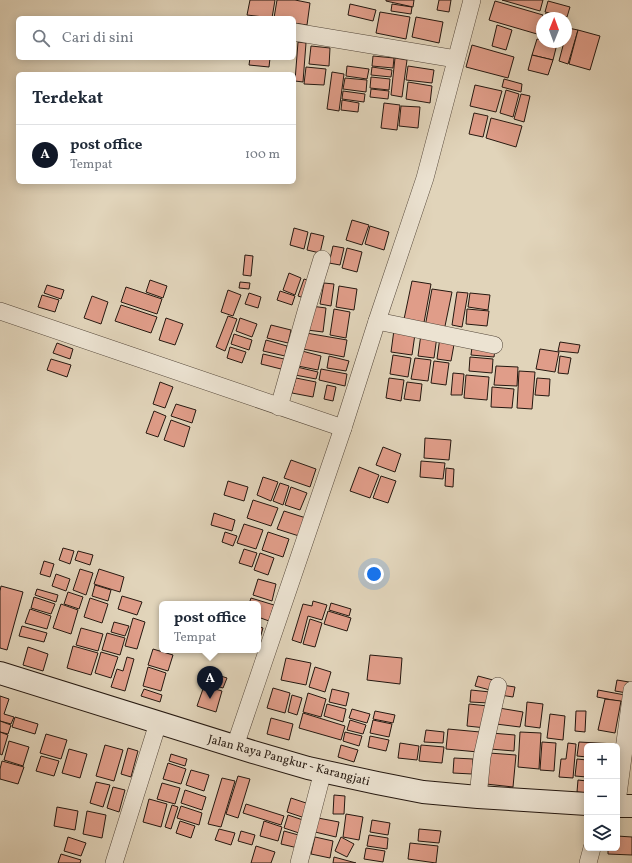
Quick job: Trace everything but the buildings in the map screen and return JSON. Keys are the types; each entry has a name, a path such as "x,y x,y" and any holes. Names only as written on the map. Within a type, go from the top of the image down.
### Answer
{"main road":[{"name":"Jalan Raya Pangkur - Karangjati","path":"0,673 253,752 323,771 423,792 478,798 584,804"},
{"path":"620,806 632,806"}],"street":[{"path":"234,746 343,428 425,178 472,0"},
{"path":"296,32 456,59"},
{"path":"279,407 322,259"},
{"path":"0,311 343,428"},
{"path":"377,321 494,345"},
{"path":"478,798 482,757 498,686"},
{"path":"620,780 632,690"},
{"path":"114,863 158,723"},
{"path":"299,863 323,771"},
{"path":"588,863 591,851"}],"place":[{"name":"post office","path":"210,699"}]}
